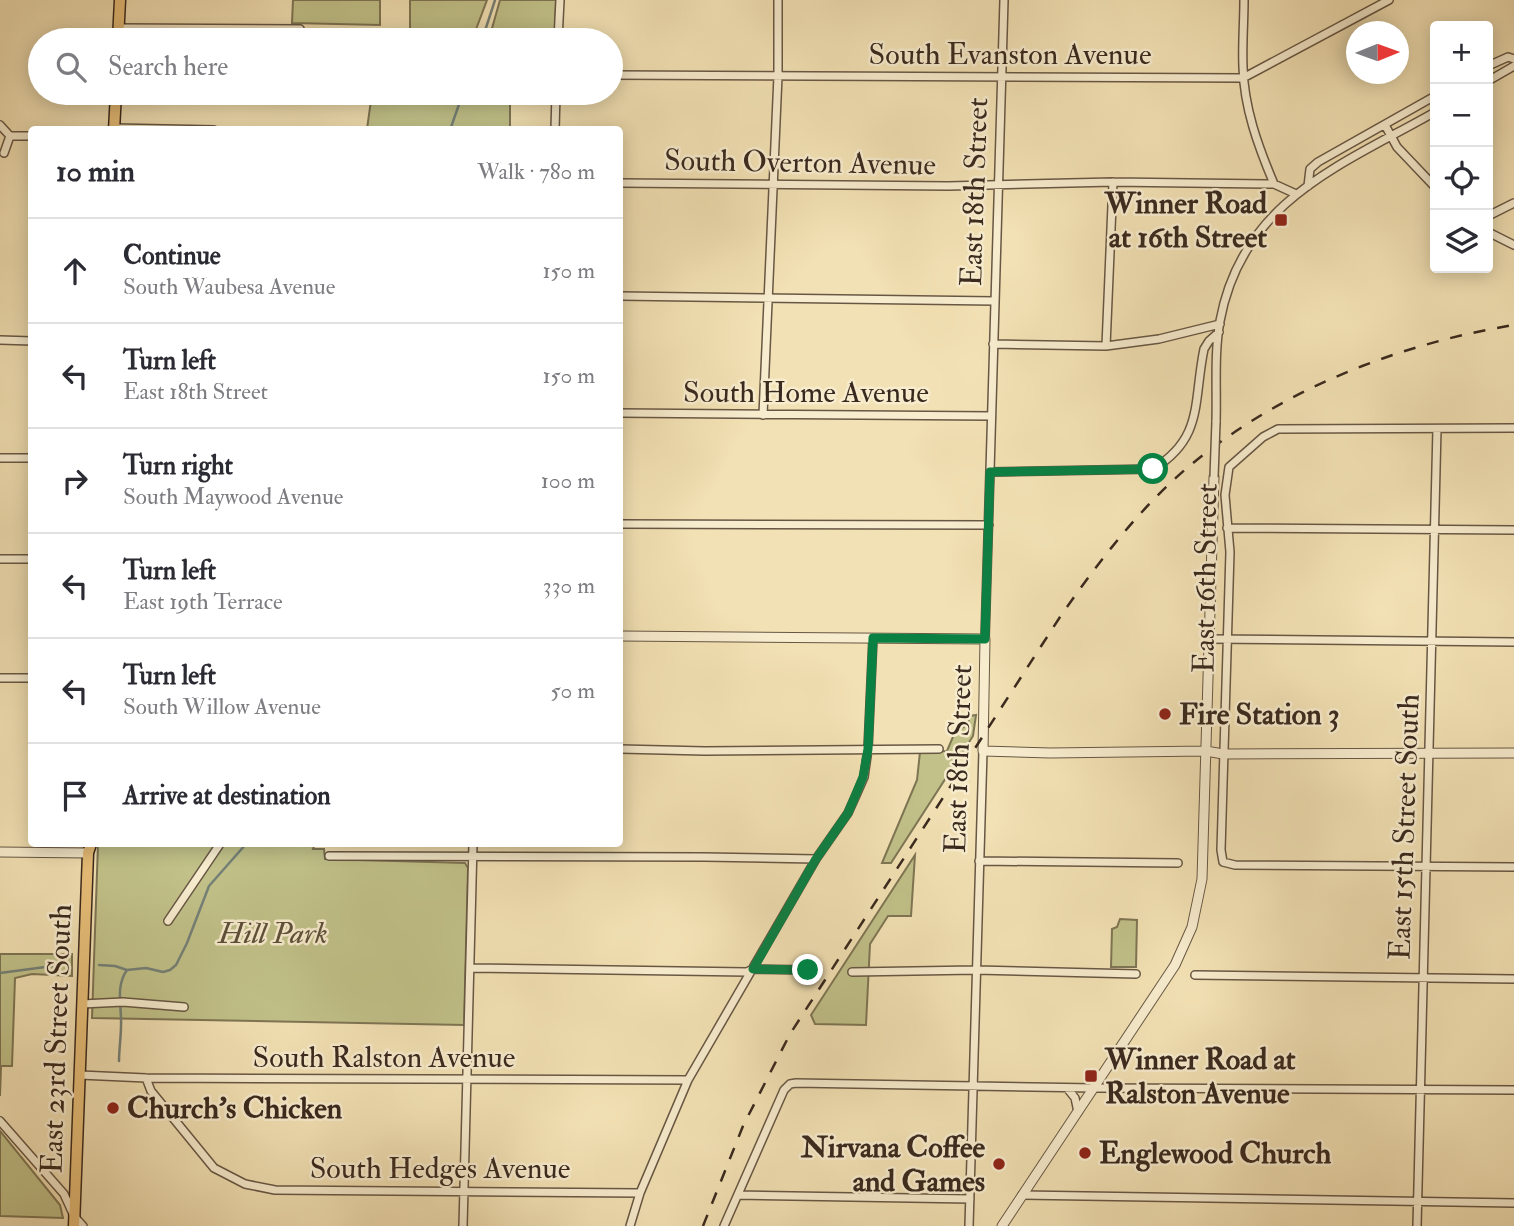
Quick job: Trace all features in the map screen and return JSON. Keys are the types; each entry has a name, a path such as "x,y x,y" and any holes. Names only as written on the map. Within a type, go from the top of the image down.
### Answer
{"main road":[{"path":"118,28 120,0"},
{"path":"114,126 115,105"},
{"name":"East 23rd Street South","path":"74,1221 88,847"}],"street":[{"path":"559,28 560,0"},
{"path":"763,415 778,76 778,0"},
{"name":"East 18th Street","path":"969,1226 1004,0"},
{"path":"1244,0 1243,78 1254,133 1274,184 1296,194"},
{"name":"South Evanston Avenue","path":"623,75 1243,78 1389,0"},
{"path":"1493,64 1508,57 1514,59"},
{"path":"1493,78 1514,66"},
{"path":"1308,186 1310,169 1318,162 1430,99"},
{"path":"555,126 556,105"},
{"path":"1002,1226 1175,965 1192,927 1202,879 1219,328 1228,285 1245,251 1269,218 1296,194 1430,115"},
{"path":"0,125 10,136 28,136"},
{"path":"1385,125 1413,165 1430,182"},
{"path":"4,153 10,136"},
{"path":"1106,346 1113,182"},
{"name":"South Overton Avenue","path":"623,183 948,186 1113,182 1274,184"},
{"path":"1493,213 1514,202"},
{"path":"1493,234 1514,244"},
{"path":"623,296 995,301"},
{"path":"993,344 1106,346 1219,328"},
{"path":"990,472 1153,469 1168,460 1187,438 1204,349 1219,328"},
{"path":"0,340 28,341"},
{"name":"South Home Avenue","path":"623,413 991,416"},
{"path":"1437,429 1514,428"},
{"name":"East 16th Street","path":"1426,867 1235,865 1223,862 1223,754 1230,552 1225,495 1229,467 1263,437 1278,429 1437,429"},
{"name":"East 15th Street South","path":"1417,1226 1437,429"},
{"path":"0,457 28,458"},
{"path":"623,524 989,525"},
{"path":"1227,528 1514,530"},
{"path":"0,559 28,559"},
{"path":"623,636 985,639"},
{"path":"630,1226 640,1193 688,1080 816,859 848,813 857,793 868,749 873,638"},
{"path":"1209,639 1514,642"},
{"path":"0,678 28,678"},
{"path":"623,749 939,749"},
{"path":"983,751 1514,753"},
{"path":"0,852 88,847"},
{"path":"167,921 218,847"},
{"path":"463,1226 473,847"},
{"path":"329,856 816,859"},
{"path":"979,861 1178,863"},
{"path":"1426,867 1514,867"},
{"path":"470,968 747,972 753,969 808,970"},
{"path":"852,972 976,970 1136,974"},
{"path":"1195,975 1514,979"},
{"path":"82,1004 120,1002 184,1007"},
{"name":"South Ralston Avenue","path":"80,1075 146,1078 688,1080"},
{"name":"South Hedges Avenue","path":"146,1078 151,1090 214,1168 241,1182 275,1190 640,1193"},
{"path":"724,1226 784,1090 793,1084 1514,1090"},
{"path":"1066,1088 1075,1098 1078,1112"},
{"path":"0,1121 64,1194 74,1221 83,1226"},
{"path":"738,1195 970,1199"},
{"path":"1022,1195 1514,1203"}],"green space":[{"path":"293,0 380,0 380,25 292,23"},
{"path":"410,0 487,0 476,28 410,28"},
{"path":"500,0 556,0 555,28 492,28"},
{"path":"370,105 510,105 510,126 367,126"},
{"path":"976,715 973,736 891,863 882,863 917,780 920,752 947,751 955,732 967,725 970,716"},
{"name":"Hill Park","path":"98,847 314,847 313,849 324,849 325,859 465,863 468,868 464,1025 92,1018"},
{"path":"915,855 911,916 888,916 870,944 866,1025 815,1024 811,1015"},
{"path":"1120,919 1137,920 1136,967 1111,967 1112,929 1117,927"},
{"path":"0,954 72,954 72,976 32,974 15,978 12,1066 1,1066 0,1096"},
{"path":"0,1131 60,1205 63,1218 0,1216"}],"waterway":[{"path":"486,28 495,0"},
{"path":"451,126 459,105"},
{"path":"99,965 127,970 170,970 176,965 187,943 209,886 243,847"},
{"path":"0,973 68,964"},
{"path":"119,1061 120,990 127,970"}],"railway":[{"path":"703,1226 743,1126 790,1034 1060,617 1135,520 1169,484 1222,441 1300,394 1383,358 1470,333 1514,325"}],"place":[{"name":"Winner Road at 16th Street","path":"1281,220"},
{"name":"Fire Station 3","path":"1165,714"},
{"name":"Winner Road at Ralston Avenue","path":"1091,1076"},
{"name":"Church's Chicken","path":"113,1108"},
{"name":"Englewood Church","path":"1085,1153"},
{"name":"Nirvana Coffee and Games","path":"999,1164"}],"route":[{"path":"808,970 753,969 816,859 848,813 863,777 868,749 873,638 985,639 990,472 1153,469"}]}
